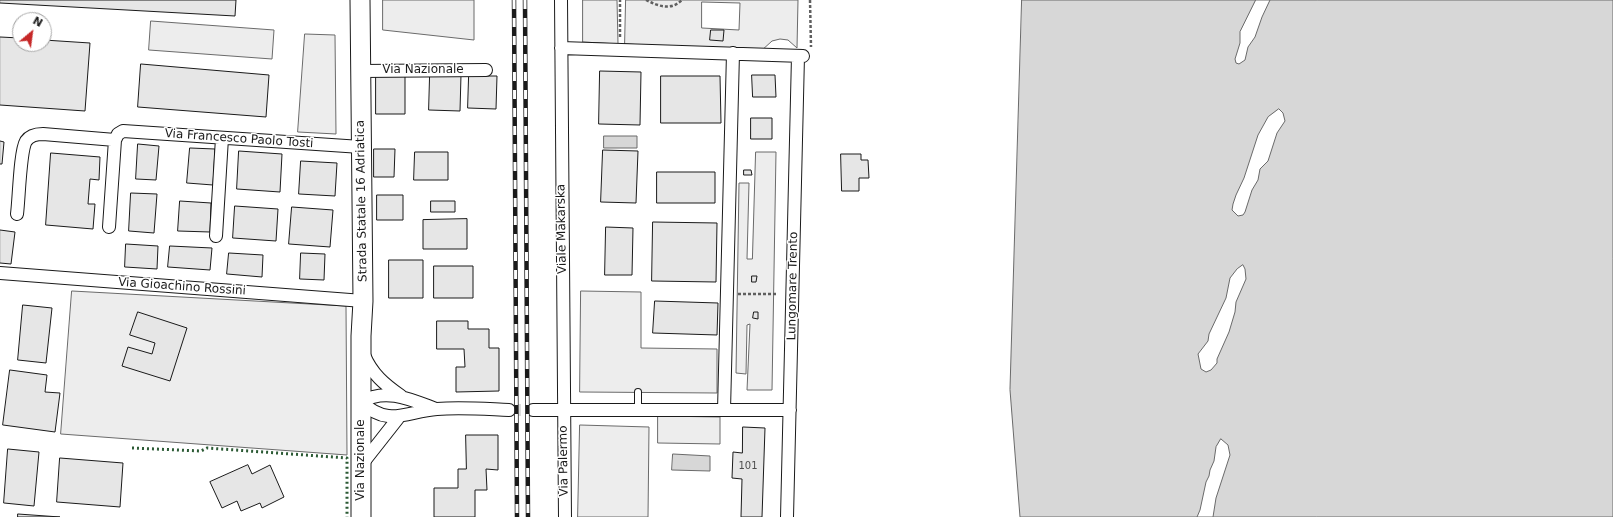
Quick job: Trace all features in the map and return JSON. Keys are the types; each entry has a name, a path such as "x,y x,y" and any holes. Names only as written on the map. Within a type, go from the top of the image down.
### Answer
{"main road":[{"name":"Strada Statale 16 Adriatica","path":"360,0 363,301 361,402"},
{"name":"Via Nazionale","path":"361,402 361,517"}],"street":[{"name":"Viale Makarska","path":"560,0 564,411"},
{"path":"561,48 733,53 804,53"},
{"path":"724,410 733,53"},
{"name":"Lungomare Trento","path":"787,517 804,53"},
{"name":"Via Nazionale","path":"361,70 486,70"},
{"name":"Via Francesco Paolo Tosti","path":"17,214 23,150 25,142 28,138 34,135 43,134 117,137 124,131 361,147"},
{"path":"109,227 117,137"},
{"path":"216,236 222,138"},
{"name":"Via Gioachino Rossini","path":"0,273 363,301"},
{"path":"361,348 369,368 386,385 402,396 436,409"},
{"path":"402,396 377,396 368,398 361,402 373,411 399,417 436,409 509,410"},
{"name":"Via Palermo","path":"533,410 564,411 565,517"},
{"path":"564,411 790,410"},
{"path":"362,464 399,417"}],"lane":[{"path":"638,392 638,410"}],"path":[{"path":"620,0 620,50"},
{"path":"646,0 658,6 668,7 677,4 682,0"},
{"path":"804,53 810,0"},
{"path":"738,294 777,294"}],"shaded area":[{"path":"383,0 474,0 474,40 383,30"},
{"path":"583,0 617,0 618,44 583,42"},
{"path":"626,0 798,0 797,48 788,40 780,39 772,41 761,51 625,44","holes":["702,2 740,3 739,30 702,28"]},
{"path":"1022,0 1613,0 1613,517 1020,517 1010,390"},
{"path":"151,21 274,30 272,59 149,50"},
{"path":"305,34 335,35 336,134 298,132"},
{"path":"604,136 637,136 637,148 604,148"},
{"path":"756,152 776,152 772,390 747,390 750,324 747,325 746,374 736,373 739,183 749,183 747,259 752,259"},
{"path":"72,291 346,306 347,455 61,434"},
{"path":"581,291 641,292 641,348 717,349 717,393 580,392"},
{"path":"658,416 720,417 720,444 658,443"},
{"path":"580,425 649,427 648,517 578,517"},
{"path":"673,454 710,456 710,471 672,470"}],"pier":[{"path":"1256,0 1270,0 1255,37 1248,47 1245,60 1239,64 1236,63 1235,59 1240,43 1240,32"},
{"path":"1279,109 1283,113 1285,121 1277,133 1268,161 1260,169 1258,180 1252,190 1245,212 1243,215 1238,216 1232,210 1233,204 1244,178 1258,135 1268,117"},
{"path":"1243,265 1246,279 1236,302 1235,312 1229,332 1217,359 1217,363 1211,370 1206,372 1201,369 1198,354 1208,341 1209,334 1226,298 1230,278 1237,269"},
{"path":"1221,439 1228,445 1230,455 1216,498 1213,517 1197,517 1206,482 1214,461 1216,447"}],"building":[{"path":"0,0 236,0 235,16 0,3"},
{"path":"711,30 724,30 723,41 710,40"},
{"path":"0,37 12,38 12,52 52,52 52,41 90,43 85,111 0,105"},
{"path":"141,64 269,75 266,117 138,107"},
{"path":"600,71 641,72 640,125 599,124"},
{"path":"376,75 405,76 405,114 376,114"},
{"path":"430,75 461,75 460,111 429,110"},
{"path":"752,75 775,75 776,97 753,97"},
{"path":"469,76 497,76 496,109 468,108"},
{"path":"661,76 720,76 721,123 661,123"},
{"path":"751,118 772,118 772,139 751,139"},
{"path":"0,141 4,142 2,164 0,164"},
{"path":"138,144 159,146 156,180 136,179"},
{"path":"190,148 215,149 213,185 187,183"},
{"path":"374,149 395,149 394,177 374,177"},
{"path":"603,150 638,151 636,203 601,202"},
{"path":"239,151 282,154 280,192 237,189"},
{"path":"415,152 448,152 448,180 414,180"},
{"path":"51,153 100,157 99,180 90,179 88,204 95,204 93,229 46,225"},
{"path":"841,154 861,154 861,160 868,160 869,178 859,178 859,191 842,191"},
{"path":"301,161 337,163 335,196 299,194"},
{"path":"744,170 751,170 752,175 744,175"},
{"path":"657,172 715,172 715,203 657,203"},
{"path":"131,193 157,194 154,233 129,231"},
{"path":"377,195 403,195 403,220 377,220"},
{"path":"180,201 211,203 210,232 178,231"},
{"path":"431,201 455,201 455,212 431,212"},
{"path":"235,206 278,209 276,241 233,238"},
{"path":"292,207 333,210 330,247 289,244"},
{"path":"467,219 467,249 423,249 423,220"},
{"path":"653,222 717,223 716,282 652,281"},
{"path":"606,227 633,228 632,275 605,275"},
{"path":"0,230 15,232 11,264 0,263"},
{"path":"126,244 158,246 157,269 125,267"},
{"path":"170,246 212,248 210,270 168,267"},
{"path":"229,253 263,255 262,277 227,274"},
{"path":"301,253 325,254 324,280 300,279"},
{"path":"389,260 423,260 423,298 389,298"},
{"path":"434,266 473,266 473,298 434,298"},
{"path":"752,276 757,276 756,282 752,282"},
{"path":"655,301 718,303 717,335 653,333"},
{"path":"23,305 52,308 46,363 18,360"},
{"path":"138,312 187,328 170,381 122,366 128,347 152,354 155,343 130,335"},
{"path":"754,312 758,312 758,319 753,318"},
{"path":"437,321 468,321 468,329 489,329 489,348 499,348 499,391 456,392 456,367 465,367 464,349 437,349"},
{"path":"10,370 47,375 45,392 60,393 55,432 3,425"},
{"path":"743,427 765,428 762,517 741,517 742,479 732,478 733,452 742,453"},
{"path":"466,435 498,435 498,470 486,469 487,490 475,490 475,517 434,517 434,488 458,488 458,469 466,469"},
{"path":"8,449 39,452 34,506 4,503"},
{"path":"60,458 123,463 120,507 57,502"},
{"path":"248,465 252,474 270,465 284,497 262,508 260,503 241,511 237,501 222,508 210,482"},
{"path":"18,514 60,517 18,517"}],"tunnel":[{"path":"509,410 533,410"}],"railway":[{"path":"514,0 517,517"},
{"path":"525,0 528,517"}],"hedge":[{"path":"132,448 201,451 207,448 347,458 347,517"}]}
